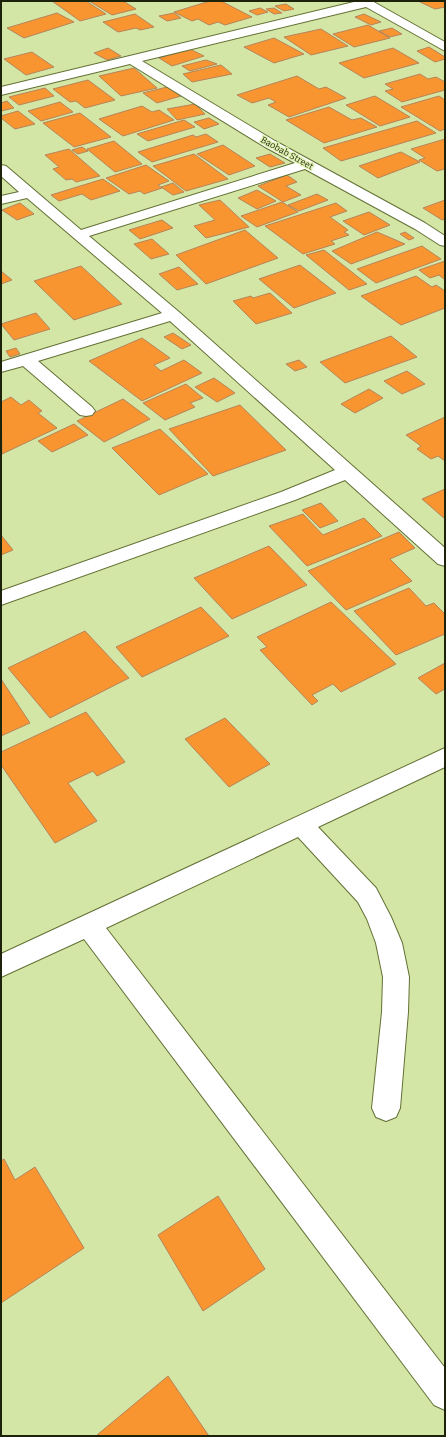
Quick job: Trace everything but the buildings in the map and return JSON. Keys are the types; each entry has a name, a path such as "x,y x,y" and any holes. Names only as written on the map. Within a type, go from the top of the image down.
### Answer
{"street":[{"path":"1,91 366,2 445,47"},
{"name":"Baobab Street","path":"132,60 218,114 420,226 445,242"},
{"path":"79,235 306,164"},
{"path":"1,170 173,315 445,559"},
{"path":"1,200 28,194"},
{"path":"1,367 173,315"},
{"path":"26,360 86,411"},
{"path":"1,598 288,496 348,472"},
{"path":"1,966 445,756"},
{"path":"301,825 367,895 379,917 389,943 396,984 395,1012 386,1108"},
{"path":"88,924 445,1394"}]}
